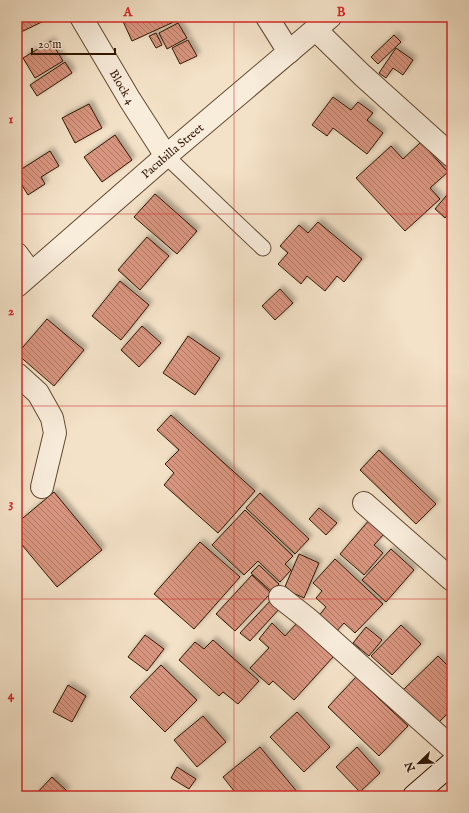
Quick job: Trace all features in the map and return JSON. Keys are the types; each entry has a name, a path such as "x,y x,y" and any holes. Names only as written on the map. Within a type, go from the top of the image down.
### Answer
{"street":[{"name":"Block 4","path":"81,17 130,100 166,156"},
{"path":"267,17 289,52"},
{"name":"Pacubilla Street","path":"24,280 166,156 323,23"},
{"path":"323,23 362,75 452,156"},
{"path":"17,254 24,280"},
{"path":"17,374 38,393 52,418 55,433 42,487"},
{"path":"364,503 452,580"},
{"path":"280,597 308,619 452,748"},
{"path":"414,796 452,762"}],"lane":[{"path":"166,156 263,248"}],"building":[{"path":"17,17 52,17 17,34"},
{"path":"121,17 177,17 178,20 132,41"},
{"path":"178,23 187,38 167,49 159,33"},
{"path":"156,33 162,45 156,48 149,36"},
{"path":"394,35 401,42 378,64 371,57"},
{"path":"188,40 197,56 180,64 172,48"},
{"path":"51,41 63,61 35,78 23,58"},
{"path":"396,48 413,60 403,75 393,68 386,78 379,73"},
{"path":"65,62 72,73 37,96 30,85"},
{"path":"333,97 351,110 358,102 373,113 367,120 383,133 367,154 333,128 327,136 312,125"},
{"path":"89,104 102,128 75,143 62,118"},
{"path":"115,135 132,160 102,182 84,157"},
{"path":"421,142 448,172 430,188 440,199 405,231 356,178 391,146 403,159"},
{"path":"50,151 59,166 41,177 45,184 28,195 17,177 17,172"},
{"path":"452,189 452,210 445,218 435,209"},
{"path":"155,194 197,231 177,254 134,217"},
{"path":"318,222 362,259 344,282 337,276 325,291 307,276 301,284 278,264 288,253 280,246 299,225 308,233"},
{"path":"147,237 169,256 140,290 118,270"},
{"path":"120,281 149,305 121,340 92,316"},
{"path":"280,289 293,303 275,320 262,306"},
{"path":"47,319 84,350 54,386 17,354"},
{"path":"142,326 161,343 139,367 121,350"},
{"path":"188,336 220,358 195,395 163,373"},
{"path":"171,415 255,491 218,533 164,485 174,473 165,464 179,450 157,430"},
{"path":"379,450 436,504 416,524 360,470"},
{"path":"54,492 102,550 57,587 17,539 17,523"},
{"path":"260,493 309,539 295,554 246,508"},
{"path":"319,508 337,523 326,535 309,519"},
{"path":"245,510 293,556 285,564 291,570 280,582 258,561 244,575 212,545"},
{"path":"370,519 385,533 374,545 383,553 364,575 340,554"},
{"path":"200,542 240,577 194,629 154,594"},
{"path":"391,549 414,570 386,602 362,580"},
{"path":"299,554 319,563 304,598 284,589"},
{"path":"335,559 383,604 355,633 344,623 334,634 317,618 326,607 316,598 322,591 313,583"},
{"path":"259,565 279,584 272,592 251,573"},
{"path":"252,575 271,593 235,631 216,614"},
{"path":"272,599 281,607 250,641 240,633"},
{"path":"272,623 285,636 297,623 334,656 294,700 273,681 269,685 250,668 269,648 259,639"},
{"path":"401,625 421,644 392,675 371,656"},
{"path":"366,627 382,640 369,656 353,643"},
{"path":"145,635 164,649 147,671 128,657"},
{"path":"213,640 259,681 238,704 223,692 219,696 179,660 195,642 204,649"},
{"path":"438,656 452,670 452,709 434,727 401,692"},
{"path":"161,665 197,700 165,732 130,697"},
{"path":"356,677 408,726 379,756 328,707"},
{"path":"68,685 86,696 72,722 53,712"},
{"path":"297,712 330,747 304,772 270,737"},
{"path":"203,716 226,742 197,767 174,740"},
{"path":"260,747 298,793 294,796 238,796 223,777"},
{"path":"357,747 380,773 360,792 336,767"},
{"path":"177,767 196,779 189,789 171,778"},
{"path":"52,777 67,791 62,796 34,796"}]}
